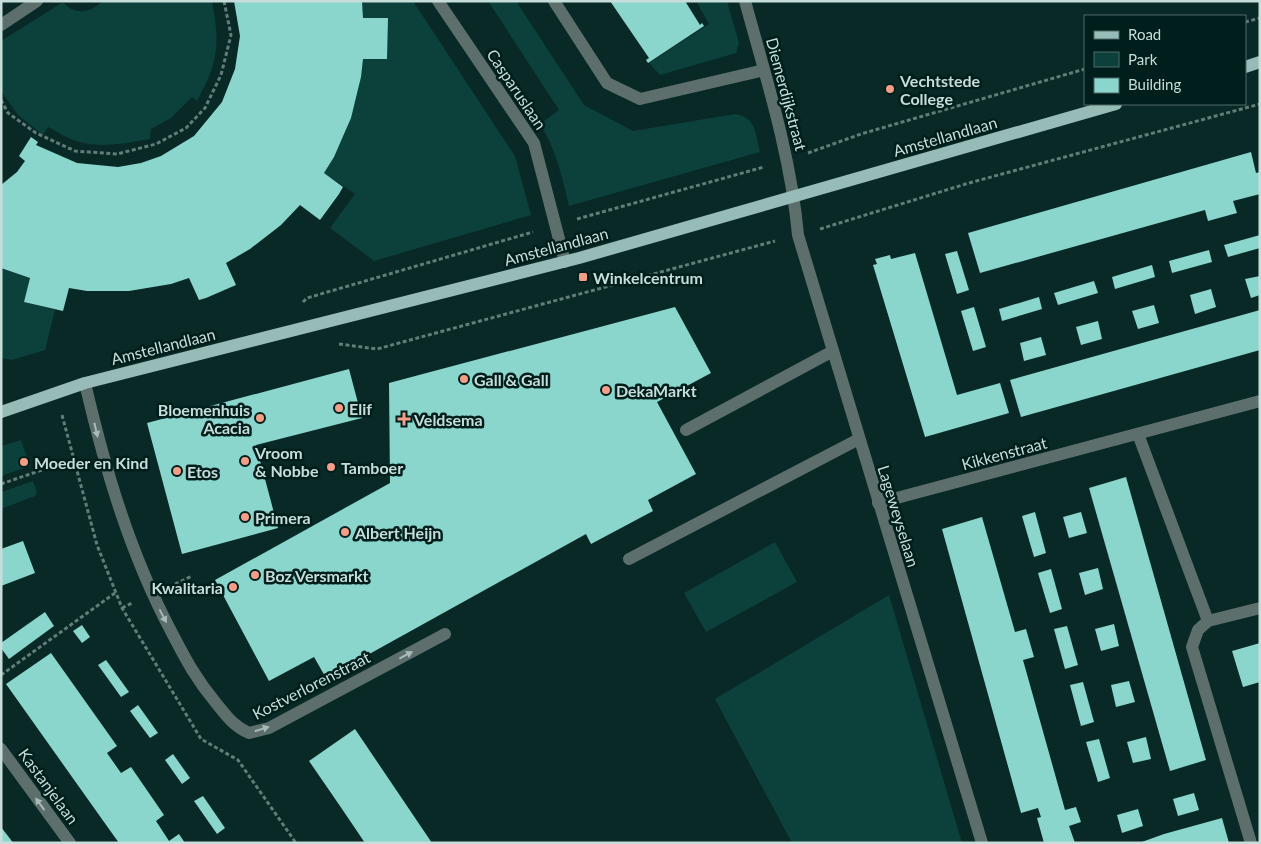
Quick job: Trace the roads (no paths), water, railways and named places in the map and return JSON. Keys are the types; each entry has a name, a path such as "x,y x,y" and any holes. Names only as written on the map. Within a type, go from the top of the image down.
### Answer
{"main road":[{"path":"1246,67 1260,62"},
{"name":"Amstellandlaan","path":"1,412 85,383 565,262 1112,105"}],"street":[{"path":"1,25 37,1"},
{"name":"Casparuslaan","path":"438,1 534,143 565,262"},
{"path":"554,1 607,84 640,99 764,70"},
{"name":"Diemerdijkstraat","path":"745,1 787,161 794,196"},
{"name":"Lageweyselaan","path":"794,196 798,235 982,843"},
{"path":"686,430 833,351"},
{"name":"Kostverlorenstraat","path":"85,383 99,445 134,552 151,594 196,680 238,728 249,733 269,728 444,634"},
{"name":"Kikkenstraat","path":"878,503 1260,401"},
{"path":"1138,434 1208,621"},
{"path":"629,559 859,439"},
{"path":"1250,843 1192,646 1198,630 1208,621 1260,608"},
{"name":"Kastanjelaan","path":"1,749 70,843"}],"place":[{"name":"Vechtstede College","path":"890,89"},
{"name":"Winkelcentrum","path":"583,277"},
{"name":"Gall & Gall","path":"464,379"},
{"name":"DekaMarkt","path":"606,390"},
{"name":"Elif","path":"339,408"},
{"name":"Bloemenhuis Acacia","path":"260,418"},
{"name":"Veldsema","path":"404,419"},
{"name":"Vroom & Nobbe","path":"245,461"},
{"name":"Moeder en Kind","path":"24,462"},
{"name":"Tamboer","path":"331,467"},
{"name":"Etos","path":"177,471"},
{"name":"Primera","path":"245,517"},
{"name":"Albert Heijn","path":"345,532"},
{"name":"Boz Versmarkt","path":"255,575"},
{"name":"Kwalitaria","path":"233,587"}]}
